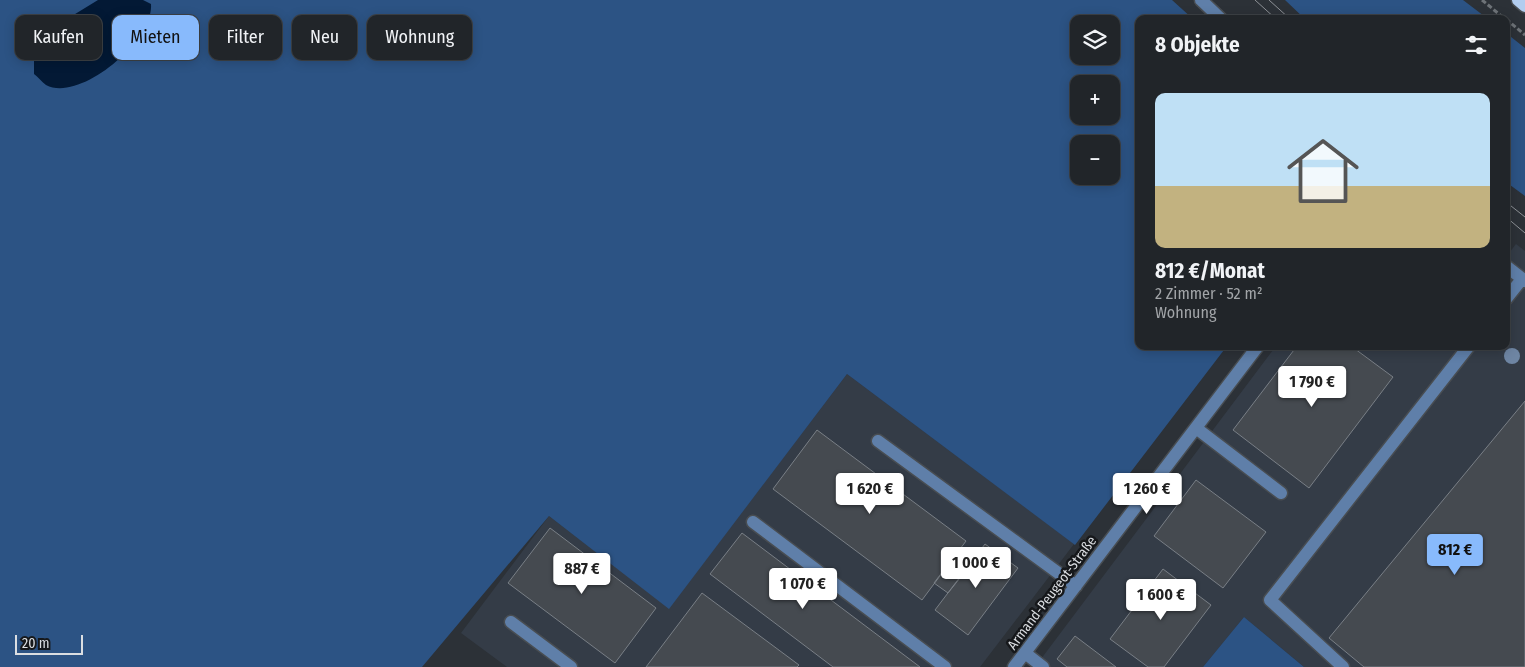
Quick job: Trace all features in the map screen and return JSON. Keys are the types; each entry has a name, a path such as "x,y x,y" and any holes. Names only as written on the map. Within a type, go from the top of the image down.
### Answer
{"main road":[{"path":"1518,0 1525,6"}],"street":[{"path":"1201,0 1217,15"},
{"path":"1510,269 1524,280 1510,295"},
{"name":"Armand-Peugeot-Straße","path":"1014,667 1255,350"},
{"path":"1343,667 1270,600 1466,350"},
{"path":"1196,428 1281,493"},
{"path":"878,441 1076,586"},
{"path":"753,522 945,667"},
{"path":"511,622 571,667"},
{"path":"1026,653 1043,667"}],"path":[{"path":"1482,0 1501,15"},
{"path":"1510,22 1525,34"}],"shaded area":[{"path":"0,0 1172,0 1189,15 1135,15 1135,350 1224,350 1075,545 847,374 669,609 549,516 422,667 0,667"},
{"path":"98,0 143,0 151,4 150,15 112,15 112,60 117,60 112,65 95,77 77,85 60,88 46,85 34,74 34,60 102,60 102,15 74,15"},
{"path":"1285,0 1463,0 1483,15 1301,15"},
{"path":"1510,36 1525,48 1525,196 1510,185"},
{"path":"1516,244 1525,251 1525,667 1304,667 1244,617 1203,667 1035,667 1273,350 1510,350 1510,252"},
{"path":"847,374 1074,544 980,667 507,667 461,633 549,516 669,608"},
{"path":"1244,617 1304,667 1203,667"}],"building":[{"path":"1294,350 1356,350 1393,377 1309,488 1233,430"},
{"path":"1525,401 1525,667 1364,667 1329,638"},
{"path":"817,430 966,541 922,600 773,489"},
{"path":"1196,480 1266,532 1223,588 1154,536"},
{"path":"550,528 656,608 615,663 508,583"},
{"path":"742,533 920,667 833,667 710,574"},
{"path":"985,544 1018,568 968,635 935,610"},
{"path":"946,567 960,578 948,593 934,583"},
{"path":"1163,569 1211,605 1164,667 1148,667 1110,639"},
{"path":"702,593 799,665 797,667 646,667"},
{"path":"1075,636 1116,667 1067,667 1057,659"}],"tram line":[{"path":"1255,0 1272,15"},
{"path":"1269,0 1286,15"},
{"path":"1510,205 1525,217"},
{"path":"1510,220 1525,233"}]}
